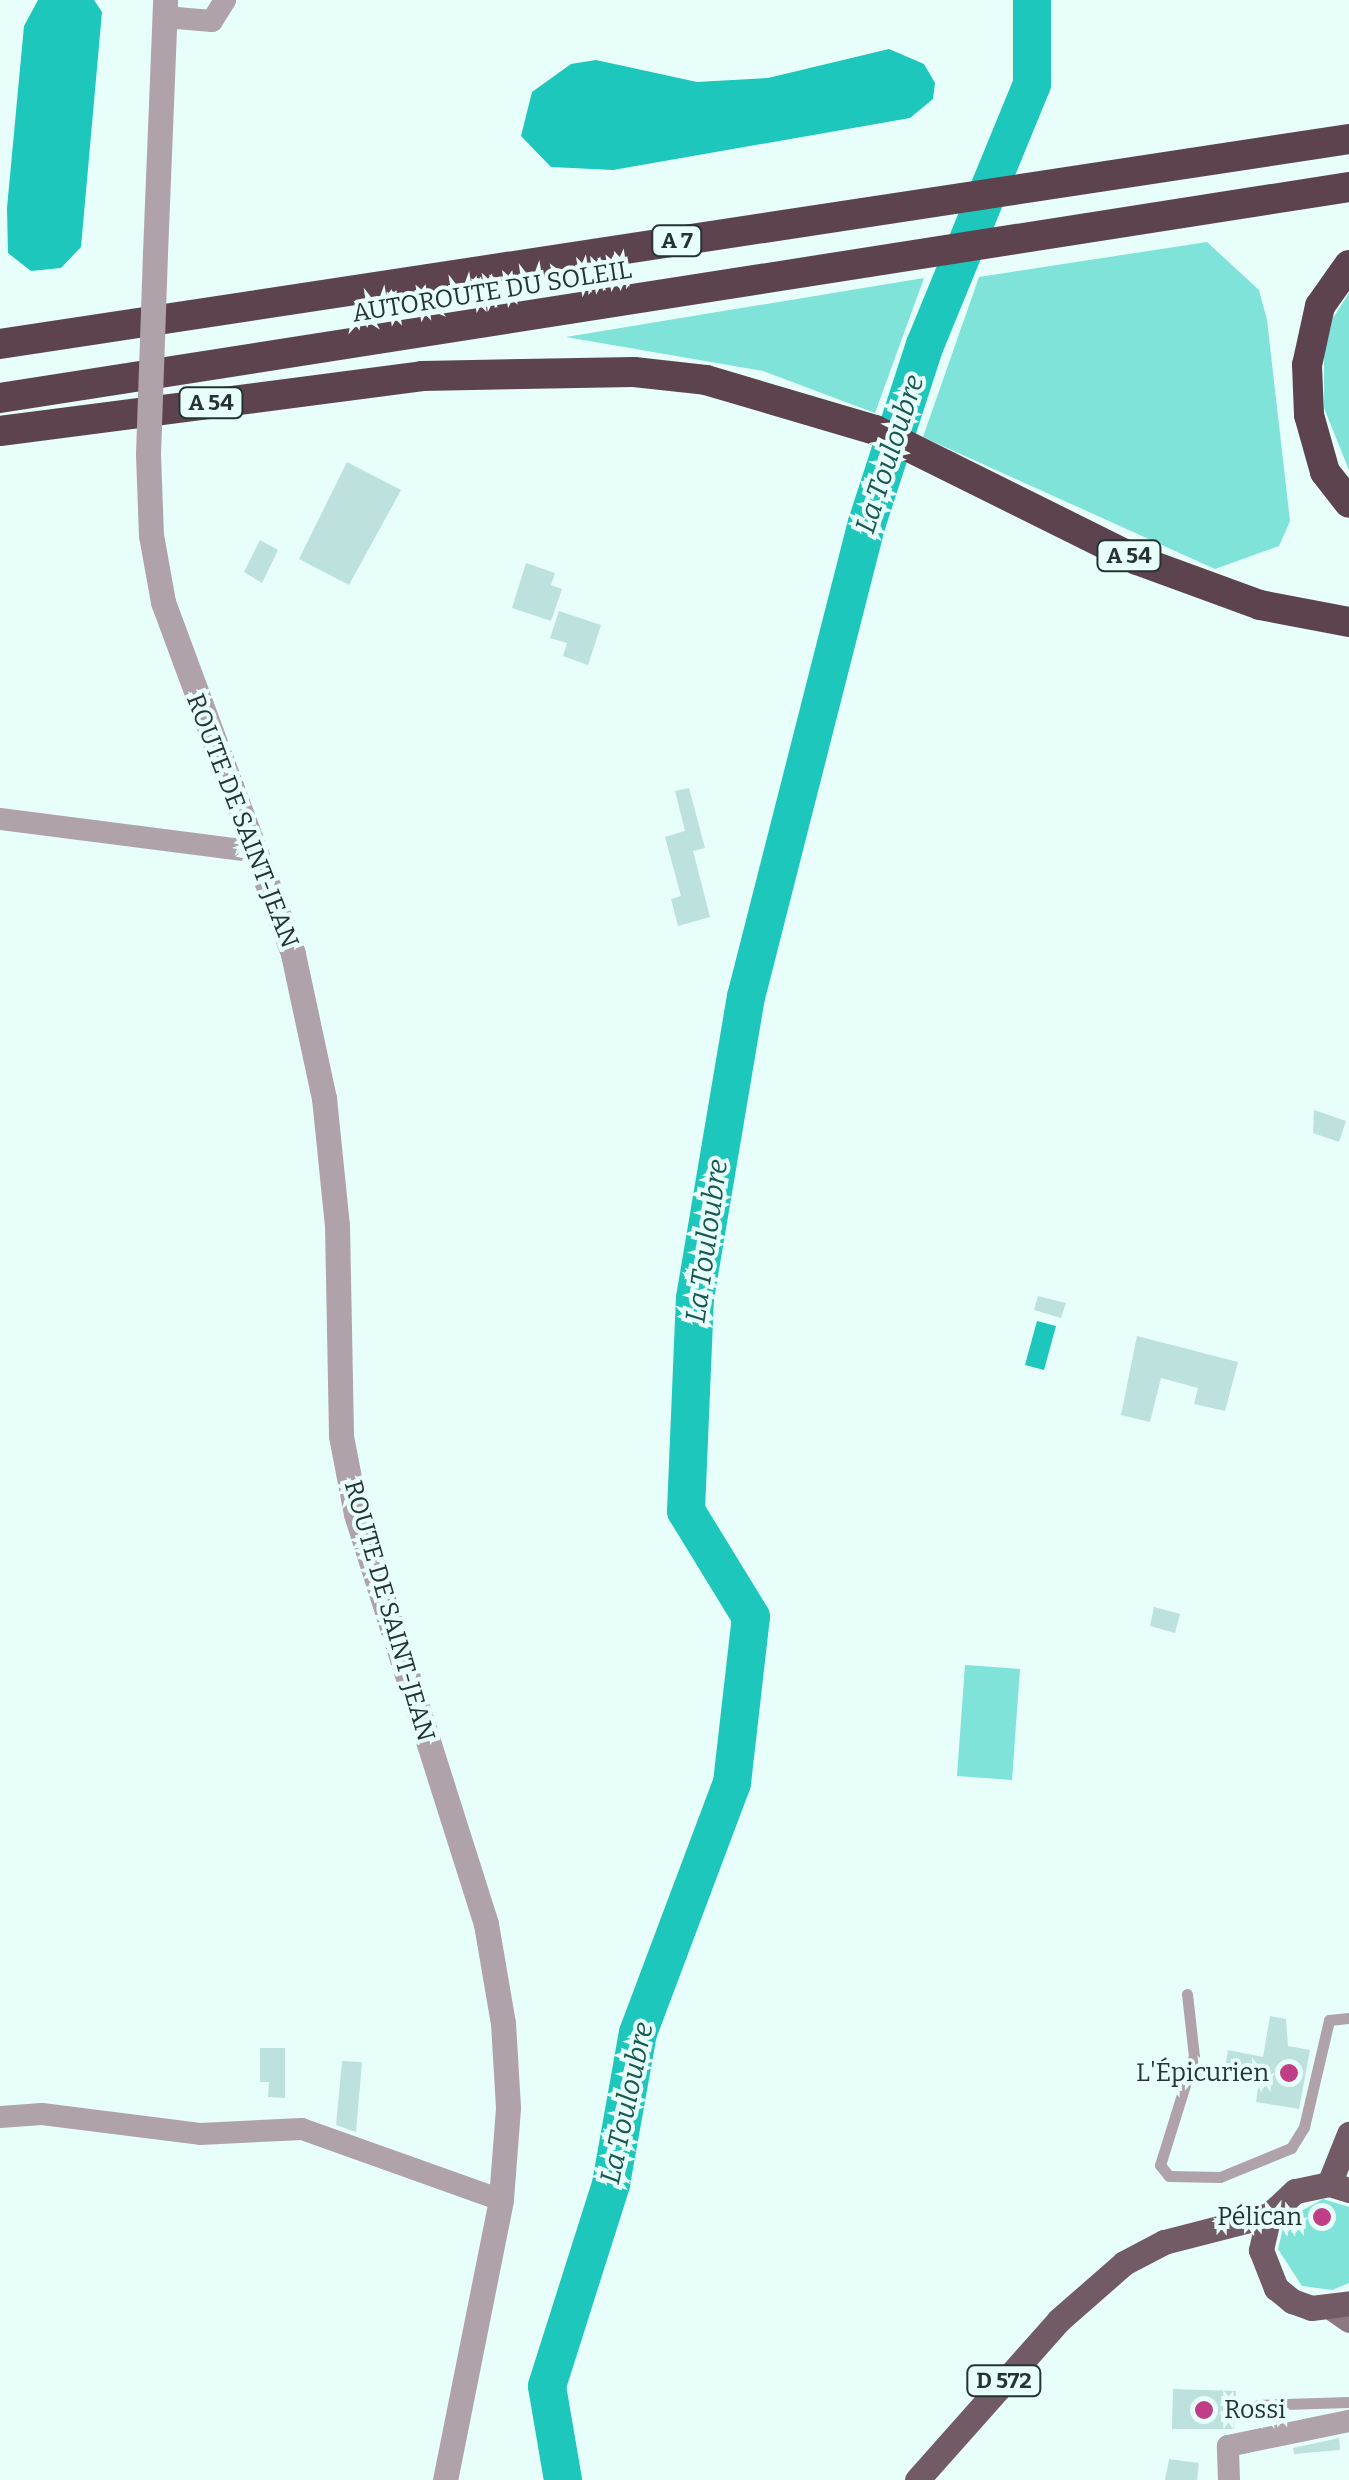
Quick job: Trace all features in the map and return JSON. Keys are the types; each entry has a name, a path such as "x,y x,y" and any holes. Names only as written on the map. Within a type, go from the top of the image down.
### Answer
{"highway":[{"path":"1028,188 1146,152 1349,118"},
{"name":"AUTOROUTE DU SOLEIL","path":"0,344 1349,139"},
{"name":"AUTOROUTE DU SOLEIL","path":"0,398 1349,187"},
{"path":"1349,266 1320,306 1307,365 1309,415 1325,472 1349,502"},
{"name":"A 54","path":"0,431 422,376 544,372 706,380 874,430 1137,560 1260,605 1349,622"}],"main road":[{"path":"1343,2310 1292,2301 1276,2288 1261,2250 1269,2215 1294,2191 1339,2187 1349,2134"},
{"name":"D 572","path":"917,2480 1091,2292 1150,2249 1208,2227 1269,2215"},
{"path":"1208,2227 1261,2250"}],"street":[{"path":"165,9 212,21 225,0"},
{"name":"ROUTE DE SAINT-JEAN","path":"165,9 148,454 150,535 163,602 292,954 324,1098 337,1225 341,1436 356,1514 486,1924 508,2108 501,2200 445,2480"},
{"path":"0,819 257,852"},
{"path":"0,2117 42,2114 200,2134 302,2129 501,2200"},
{"path":"1229,2480 1228,2446 1349,2421"}],"lane":[{"path":"1186,1994 1194,2056 1160,2165 1170,2176 1220,2177 1291,2148 1304,2127 1329,2020 1349,2018"},
{"path":"1258,2405 1349,2402"}],"shaded area":[{"path":"38,0 94,0 102,12 81,247 61,268 31,271 8,253 7,208 24,26"},
{"path":"889,49 924,64 935,83 933,99 910,118 613,170 551,167 521,136 532,92 571,64 596,60 697,82 768,78"},
{"path":"1207,242 1259,290 1267,320 1290,521 1279,546 1215,569 923,437 979,277"},
{"path":"924,278 875,413 763,371 566,337"},
{"path":"1349,293 1349,470 1324,408 1324,355 1333,318"},
{"path":"1037,1321 1056,1326 1044,1370 1025,1365"},
{"path":"965,1665 1020,1669 1012,1780 957,1776"},
{"path":"1323,2199 1349,2207 1349,2283 1332,2290 1302,2286 1278,2249 1285,2220"}],"building":[{"path":"347,462 401,490 349,585 299,559"},
{"path":"260,540 278,550 262,583 244,572"},
{"path":"526,563 555,573 551,585 562,589 551,621 512,608"},
{"path":"559,611 601,625 588,665 563,656 567,643 550,638"},
{"path":"689,788 705,848 693,851 710,917 678,926 671,899 681,896 665,837 685,831 675,791"},
{"path":"1314,1110 1346,1121 1339,1142 1313,1133"},
{"path":"1038,1296 1066,1303 1061,1318 1034,1310"},
{"path":"1137,1336 1238,1362 1225,1411 1194,1404 1198,1388 1161,1378 1150,1422 1121,1415"},
{"path":"1154,1607 1180,1614 1175,1633 1150,1626"},
{"path":"1270,2016 1286,2019 1288,2046 1310,2050 1299,2109 1256,2102 1260,2075 1225,2069 1228,2050 1263,2057"},
{"path":"260,2048 285,2048 285,2098 268,2097 269,2082 260,2082"},
{"path":"342,2061 362,2062 356,2132 336,2125"},
{"name":"Rossi","path":"1173,2389 1236,2391 1234,2429 1172,2429"},
{"path":"1339,2438 1340,2450 1294,2454 1293,2448"},
{"path":"1169,2459 1199,2463 1197,2480 1165,2480"}],"waterway":[{"name":"La Touloubre","path":"563,2480 547,2386 611,2184 638,2033 732,1783 751,1617 686,1511 695,1298 746,997 867,523 925,345 1032,84 1032,0"}],"place":[{"name":"L'Épicurien","path":"1289,2073"},
{"name":"Pélican","path":"1322,2217"},
{"name":"Rossi","path":"1204,2410"}]}
